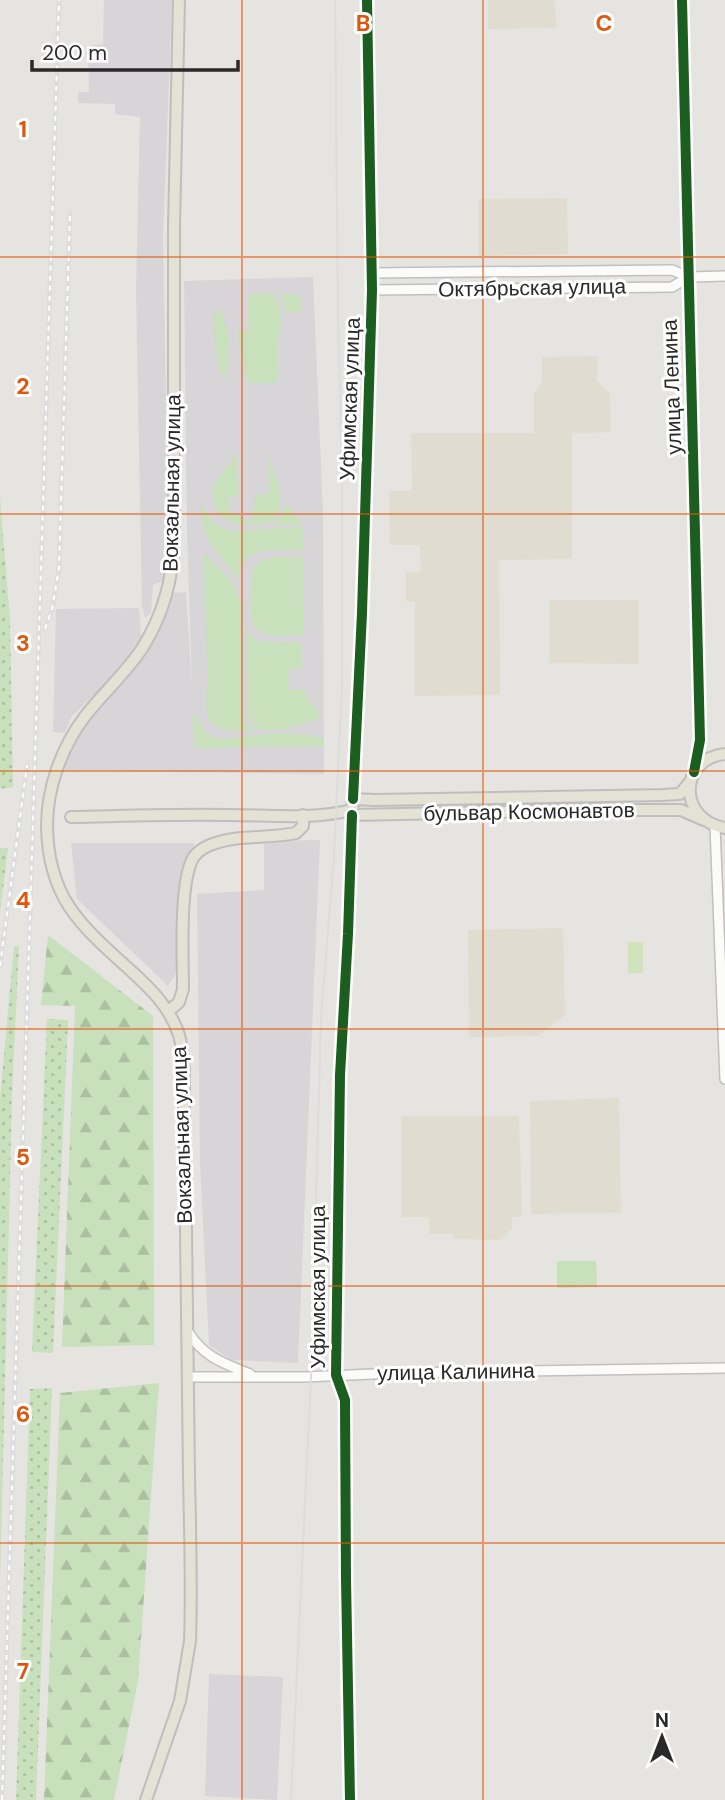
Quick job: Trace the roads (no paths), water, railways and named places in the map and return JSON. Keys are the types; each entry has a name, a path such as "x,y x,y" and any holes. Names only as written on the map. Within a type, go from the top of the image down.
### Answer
{"main road":[{"name":"Вокзальная улица","path":"146,1800 180,1701 190,1641 182,1049 168,1012 145,983 81,923 64,900 51,867 47,822 50,793 67,746 84,718 143,647 162,612 172,570 179,0"},
{"path":"692,776 700,765 720,755"},
{"name":"бульвар Космонавтов","path":"71,817 337,814 352,808 403,800 680,794 692,776"},
{"name":"улица Ленина","path":"692,776 689,791 691,803 704,820"},
{"name":"бульвар Космонавтов","path":"352,808 681,810 704,820"},
{"path":"168,1012 179,1002 183,989 184,898 193,859 202,849 219,842 296,833 303,826 303,815"},
{"path":"704,820 720,827"}],"street":[{"name":"Уфимская улица","path":"350,1800 345,1580 345,1400 336,1375 340,1075 363,601 372,290 367,0"},
{"name":"улица Ленина","path":"682,0 700,740 692,776"},
{"path":"542,270 543,287"},
{"name":"Октябрьская улица","path":"371,273 672,270 689,277 725,276"},
{"name":"Октябрьская улица","path":"372,290 672,287 689,277"},
{"path":"700,740 720,755"},
{"path":"720,827 725,1079"},
{"path":"187,1332 202,1351 222,1363 255,1376"},
{"name":"улица Калинина","path":"188,1377 725,1368"}],"tram line":[{"path":"291,1800 311,1376 321,1018 334,856 342,686 335,0"}],"railway":[{"path":"2,1800 59,0"},
{"path":"45,629 52,609 59,568 70,213"},
{"path":"0,966 27,765"}]}
